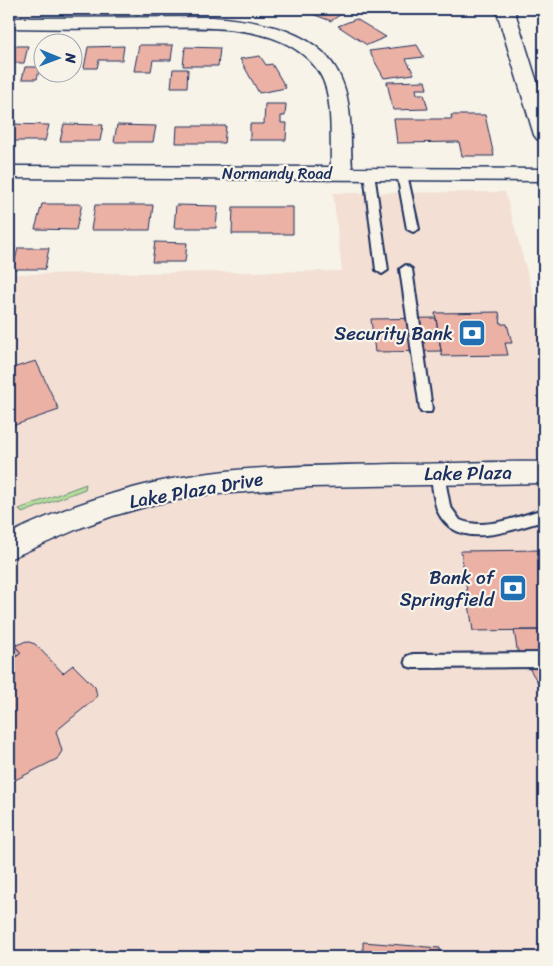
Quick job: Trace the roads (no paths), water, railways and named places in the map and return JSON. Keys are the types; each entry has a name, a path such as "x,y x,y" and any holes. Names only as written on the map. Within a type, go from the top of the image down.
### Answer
{"street":[{"path":"505,9 544,135"},
{"path":"9,23 211,23 252,27 292,39 312,52 329,72 336,90 342,173"},
{"name":"Normandy Road","path":"9,172 544,175"},
{"name":"Lake Plaza","path":"392,475 544,472"},
{"name":"Lake Plaza Drive","path":"9,547 60,523 116,504 176,489 258,478 304,475 392,475"}],"lane":[{"path":"369,174 382,270"},
{"path":"402,174 413,229"},
{"path":"406,269 426,409"},
{"path":"437,474 445,513 454,525 473,530 488,529 544,516"},
{"path":"413,661 544,660"}],"place":[{"name":"Security Bank","path":"472,333"},
{"name":"Bank of Springfield","path":"513,588"}]}
